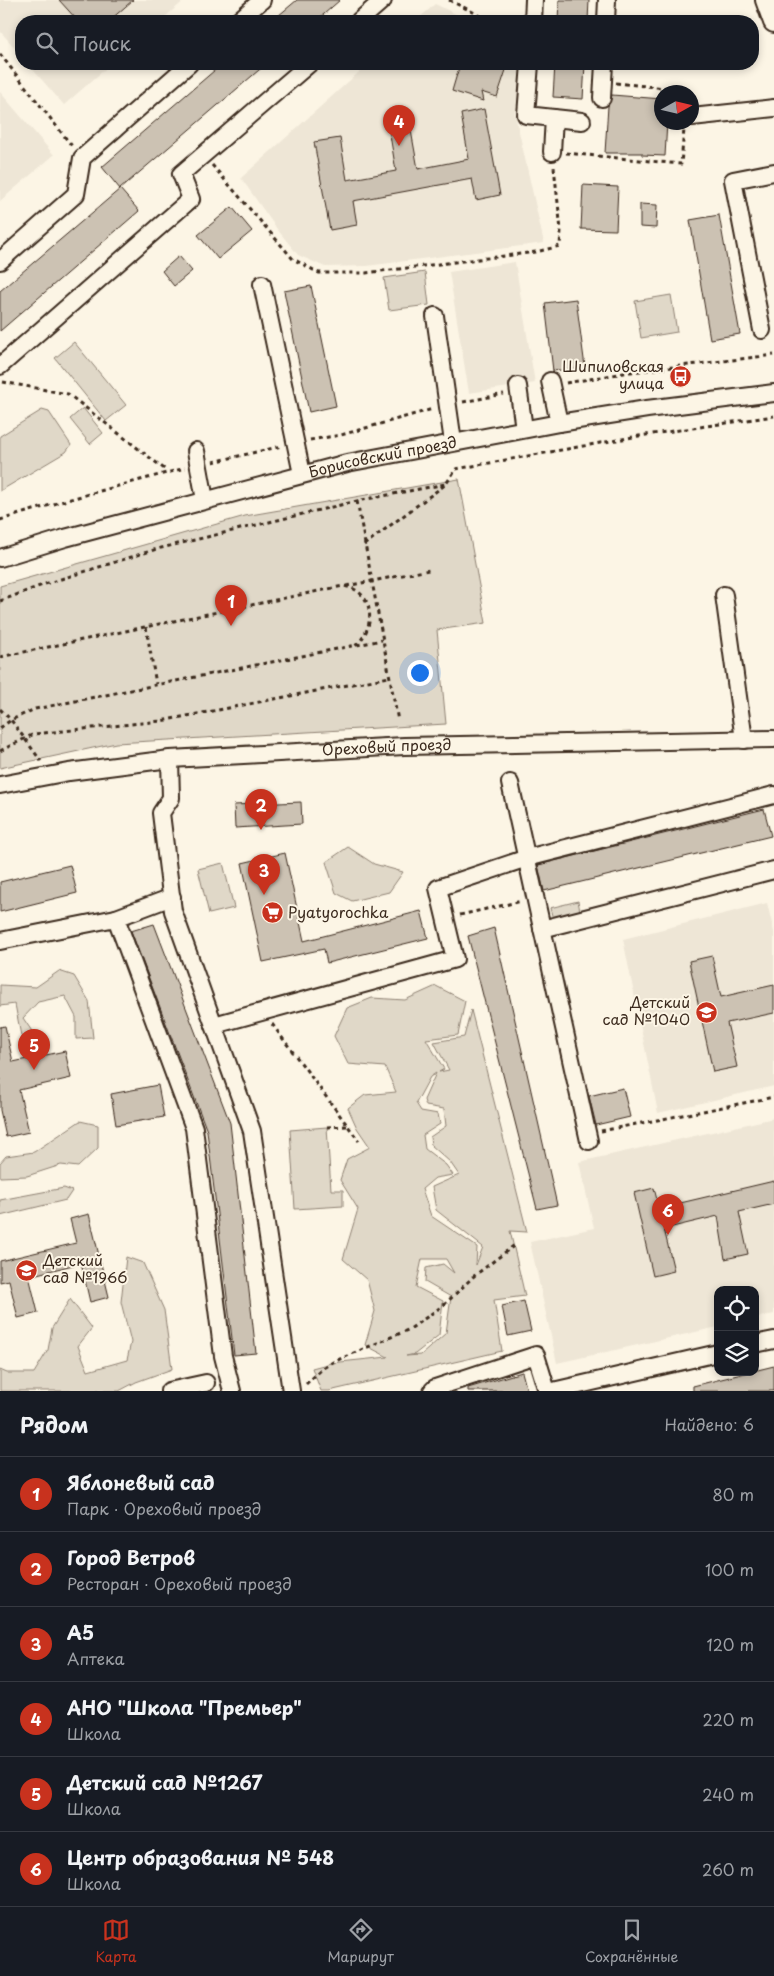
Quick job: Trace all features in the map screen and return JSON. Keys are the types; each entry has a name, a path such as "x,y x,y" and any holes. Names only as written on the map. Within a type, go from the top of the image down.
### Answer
{"main road":[{"path":"766,0 774,22"}],"street":[{"path":"245,15 262,0"},
{"path":"366,15 383,0"},
{"path":"533,15 534,0"},
{"path":"606,15 607,0"},
{"path":"0,261 76,194 82,158 182,70"},
{"path":"0,366 191,199 181,174 302,70"},
{"path":"530,70 526,115 582,121"},
{"path":"602,98 604,70"},
{"path":"699,116 774,108"},
{"path":"552,152 554,118"},
{"path":"762,330 733,180 774,172"},
{"path":"262,284 302,474"},
{"path":"435,316 453,442"},
{"path":"551,383 559,423"},
{"path":"519,389 524,429"},
{"name":"Борисовский проезд","path":"0,558 65,538 302,474 524,429 646,409 774,393"},
{"path":"197,458 205,500"},
{"path":"724,595 744,740"},
{"name":"Ореховый проезд","path":"0,785 69,772 170,759 404,746 774,739"},
{"path":"170,759 172,798 161,813 174,911 252,1131 298,1388"},
{"path":"510,783 588,1137"},
{"path":"214,1025 455,959 438,888 527,858 774,795"},
{"path":"542,929 774,870"},
{"path":"0,941 116,918 172,897"},
{"path":"116,918 194,1128 223,1356 232,1391"},
{"path":"759,1343 774,1340"},
{"path":"552,1391 714,1354"},
{"path":"432,1391 435,1388 536,1355 546,1391"},
{"path":"169,1391 206,1383"}],"path":[{"path":"449,0 478,15"},
{"path":"0,54 82,158"},
{"path":"603,81 654,87"},
{"path":"204,155 293,259 319,273 366,273 536,252 560,246 561,230 552,152 682,164 684,130"},
{"path":"551,383 774,355"},
{"path":"0,381 68,394 167,472"},
{"path":"0,520 167,472 197,458 341,435 448,404 519,389"},
{"path":"364,545 446,484 456,469 639,436 774,416"},
{"path":"0,601 145,552 356,501 446,484"},
{"path":"356,501 398,721"},
{"path":"0,658 343,586 429,570"},
{"path":"343,586 357,591 367,604 370,612 366,634 355,646"},
{"path":"146,627 156,684"},
{"path":"0,728 11,720 35,709 382,640"},
{"path":"0,751 34,734 161,721 389,677"},
{"path":"0,709 11,720 42,763"},
{"path":"445,919 535,898"},
{"path":"262,1011 360,1141"},
{"path":"588,1137 774,1097"},
{"path":"328,1127 348,1126"},
{"path":"298,1388 333,1362 410,1329 444,1304 474,1276 516,1244"}],"shaded area":[{"path":"0,0 185,0 167,15 15,15 15,48 0,31"},
{"path":"435,4 458,15 423,15"},
{"path":"33,70 104,70 64,105"},
{"path":"361,70 522,70 515,114 544,243 367,266 325,267 298,255 241,178"},
{"path":"0,92 54,155 0,201"},
{"path":"515,262 535,383 469,393 449,272"},
{"path":"425,272 429,305 389,310 384,278"},
{"path":"671,295 677,332 641,338 635,301"},
{"path":"74,342 126,405 106,421 55,358"},
{"path":"83,408 103,433 90,444 70,419"},
{"path":"42,410 49,412 71,445 66,452 0,491 0,436"},
{"path":"459,479 486,623 437,630 446,724 116,743 0,768 0,586 245,516"},
{"path":"348,847 374,864 403,872 389,892 352,901 336,893 326,862"},
{"path":"223,863 234,908 209,914 198,869"},
{"path":"578,901 581,916 554,923 550,908"},
{"name":"Детский сад №1040","path":"767,903 774,932 774,1086 658,1113 623,939"},
{"path":"59,971 74,976 89,1001 93,1038 76,1039 76,1017 65,996 38,1002 23,1018 42,1046 29,1049 21,1036 15,1004 0,1006 0,985 36,987"},
{"path":"436,986 465,1001 458,1035 426,1039 444,1069 439,1072 449,1070 434,1042 464,1037 471,1010 527,1232 510,1231 525,1296 494,1300 502,1351 329,1391 321,1391 312,1368 331,1363 388,1357 365,1345 375,1311 367,1280 343,1259 358,1209 340,1180 347,1159 370,1147 357,1128 348,1108 365,1095 396,1092 385,1067 348,1064 334,1036 347,1008 372,998 405,1000","holes":["436,1073 424,1100 426,1106 444,1109 446,1126 430,1137 431,1145 450,1162 459,1175 432,1187 436,1210 483,1247 476,1265 477,1247 431,1216 422,1189 435,1178 453,1175 446,1165 425,1149 423,1135 440,1124 438,1114 421,1111 416,1103 430,1077","422,1259 446,1259 454,1273 443,1264 426,1268 425,1282 451,1297 446,1333 421,1355 406,1356 415,1354 439,1335 443,1301 416,1287"]},
{"path":"774,1118 774,1314 759,1317 759,1286 714,1286 714,1328 557,1363 530,1242 594,1228 579,1162"},
{"path":"80,1121 98,1125 98,1148 78,1167 61,1165 27,1176 0,1177 0,1163 6,1156 34,1152"},
{"path":"327,1127 331,1190 343,1190 343,1206 295,1209 290,1130"},
{"path":"64,1188 72,1191 66,1200 0,1216 0,1200"},
{"path":"126,1257 143,1263 164,1310 172,1369 136,1382 119,1391 0,1391 0,1370 7,1373 34,1373 48,1350 52,1328 70,1299 92,1328 78,1346 88,1371 127,1360 131,1342 121,1302"}],"building":[{"path":"59,0 133,0 116,15 73,15"},
{"path":"297,0 340,0 323,15 279,15"},
{"path":"559,0 589,0 588,15 558,15"},
{"path":"215,70 259,70 120,189 102,167"},
{"path":"458,70 506,70 497,97 481,92 483,101 452,91"},
{"path":"555,70 585,70 583,99 553,97"},
{"path":"612,95 654,98 654,130 667,130 665,156 642,155 642,153 605,153 608,106"},
{"path":"484,109 500,195 476,200 472,179 353,201 357,225 330,230 314,142 340,138 347,180 396,171 389,129 410,125 418,169 469,159 461,114"},
{"path":"583,185 618,187 616,230 581,229"},
{"path":"120,189 139,211 0,331 0,291"},
{"path":"640,204 657,205 656,228 640,227"},
{"path":"232,207 252,231 218,259 198,235"},
{"path":"719,215 740,334 710,339 690,220"},
{"path":"179,256 192,271 174,286 162,271"},
{"path":"311,286 336,406 309,412 284,291"},
{"path":"576,299 585,367 553,371 545,303"},
{"path":"301,802 302,824 235,828 234,805"},
{"path":"764,809 771,836 544,891 538,865"},
{"path":"285,853 304,941 421,911 428,938 327,963 324,949 263,962 242,863"},
{"path":"70,865 77,893 0,912 0,882"},
{"path":"154,924 230,1123 256,1353 234,1355 207,1131 131,931"},
{"path":"494,928 557,1205 537,1209 468,936"},
{"path":"712,956 721,997 774,985 774,1013 727,1023 737,1067 713,1072 689,961"},
{"path":"5,1026 13,1062 65,1051 71,1078 19,1090 29,1132 6,1137 0,1110 0,1027"},
{"path":"158,1085 164,1117 116,1125 111,1094"},
{"path":"623,1088 630,1117 596,1125 589,1096"},
{"path":"774,1181 774,1204 739,1212 748,1254 725,1259 718,1216 664,1229 674,1271 653,1276 634,1193 654,1188 659,1208"},
{"name":"Детский сад №1966","path":"89,1214 109,1297 90,1302 81,1263 29,1276 38,1313 18,1318 9,1280 0,1282 0,1261 76,1243 70,1219"},
{"path":"524,1301 531,1331 508,1336 502,1306"},
{"path":"774,1366 774,1391 693,1391 693,1386 734,1376 759,1376 759,1370"},
{"path":"522,1372 527,1391 468,1391 468,1388"}],"place":[{"name":"АНО \"Школа \"Премьер\"","path":"399,146"},
{"name":"Шипиловская улица","path":"680,376"},
{"name":"Яблоневый сад","path":"231,626"},
{"name":"Город Ветров","path":"261,830"},
{"name":"А5","path":"264,895"},
{"name":"Pyatyorochka","path":"272,913"},
{"name":"Детский сад №1040","path":"706,1012"},
{"name":"Детский сад №1267","path":"34,1070"},
{"name":"Центр образования № 548","path":"668,1235"},
{"name":"Детский сад №1966","path":"27,1270"}]}
